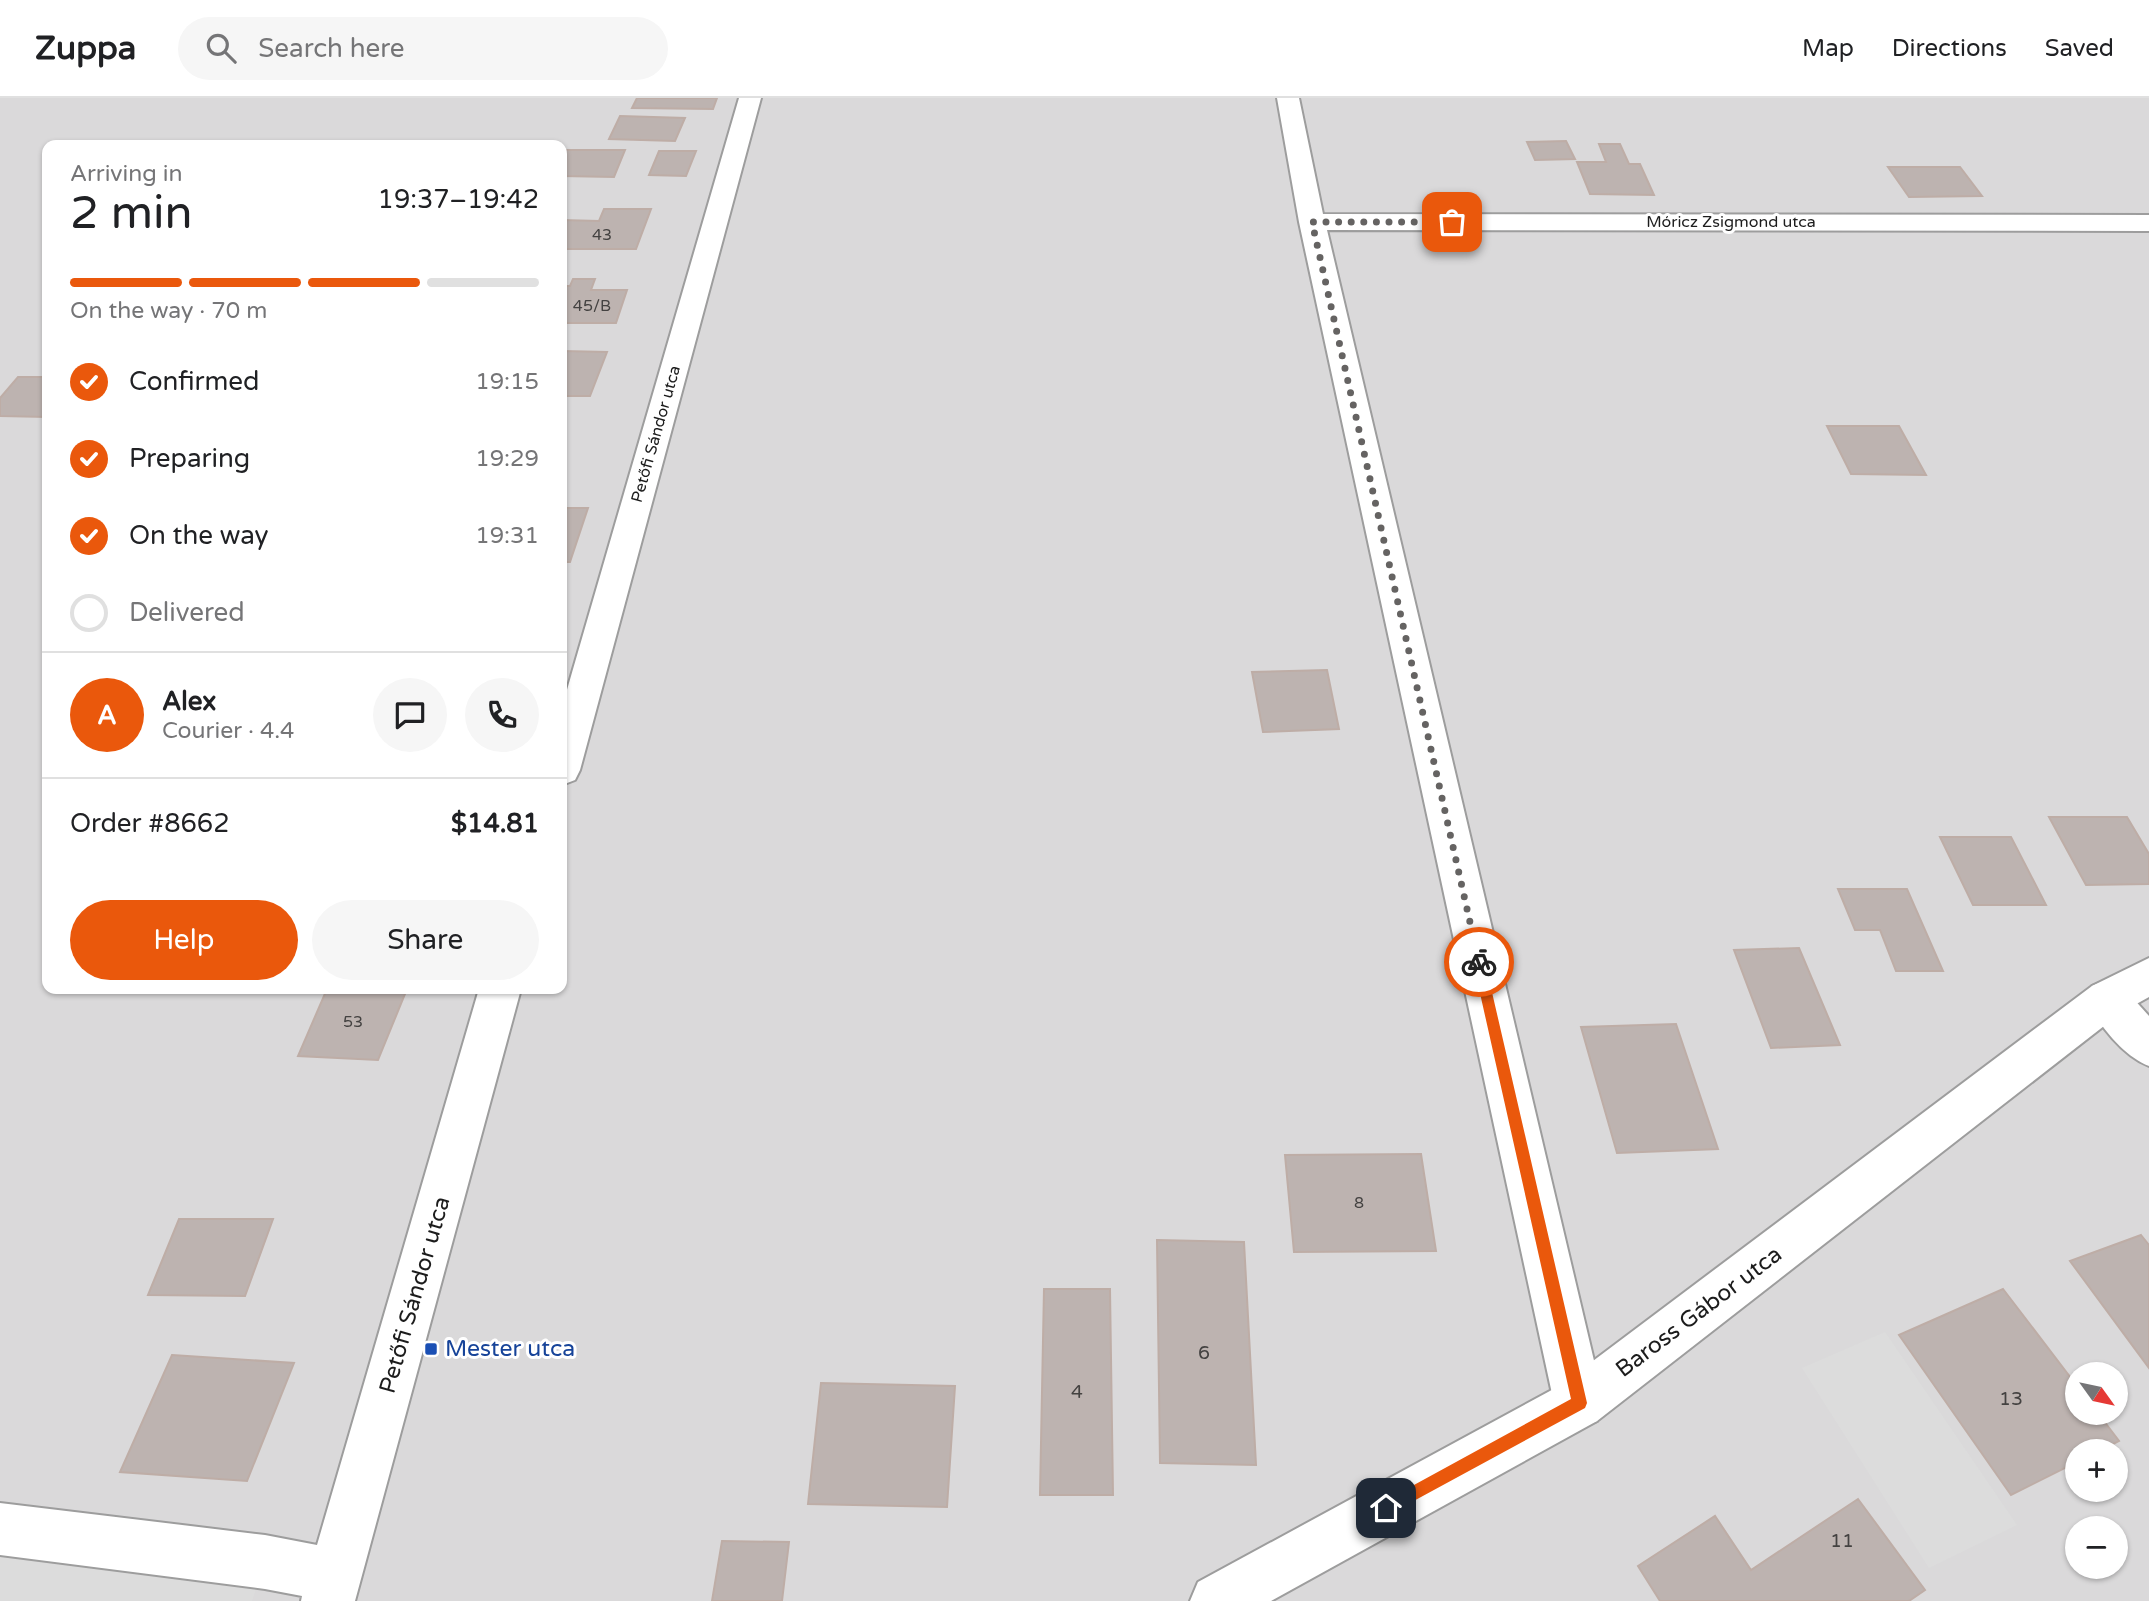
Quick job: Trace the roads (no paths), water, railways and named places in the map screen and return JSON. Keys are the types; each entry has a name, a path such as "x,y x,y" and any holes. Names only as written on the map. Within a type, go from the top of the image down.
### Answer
{"street":[{"name":"Petőfi Sándor utca","path":"567,751 750,98"},
{"path":"1288,98 1312,222 1579,1403"},
{"name":"Móricz Zsigmond utca","path":"1312,222 2149,223"},
{"name":"Baross Gábor utca","path":"1217,1601 1579,1403 2106,999 2149,976"},
{"name":"Petőfi Sándor utca","path":"332,1589 499,994"},
{"path":"2106,999 2149,1046"},
{"path":"0,1529 265,1562 332,1589"}],"place":[{"name":"Mester utca","path":"431,1349"}]}
